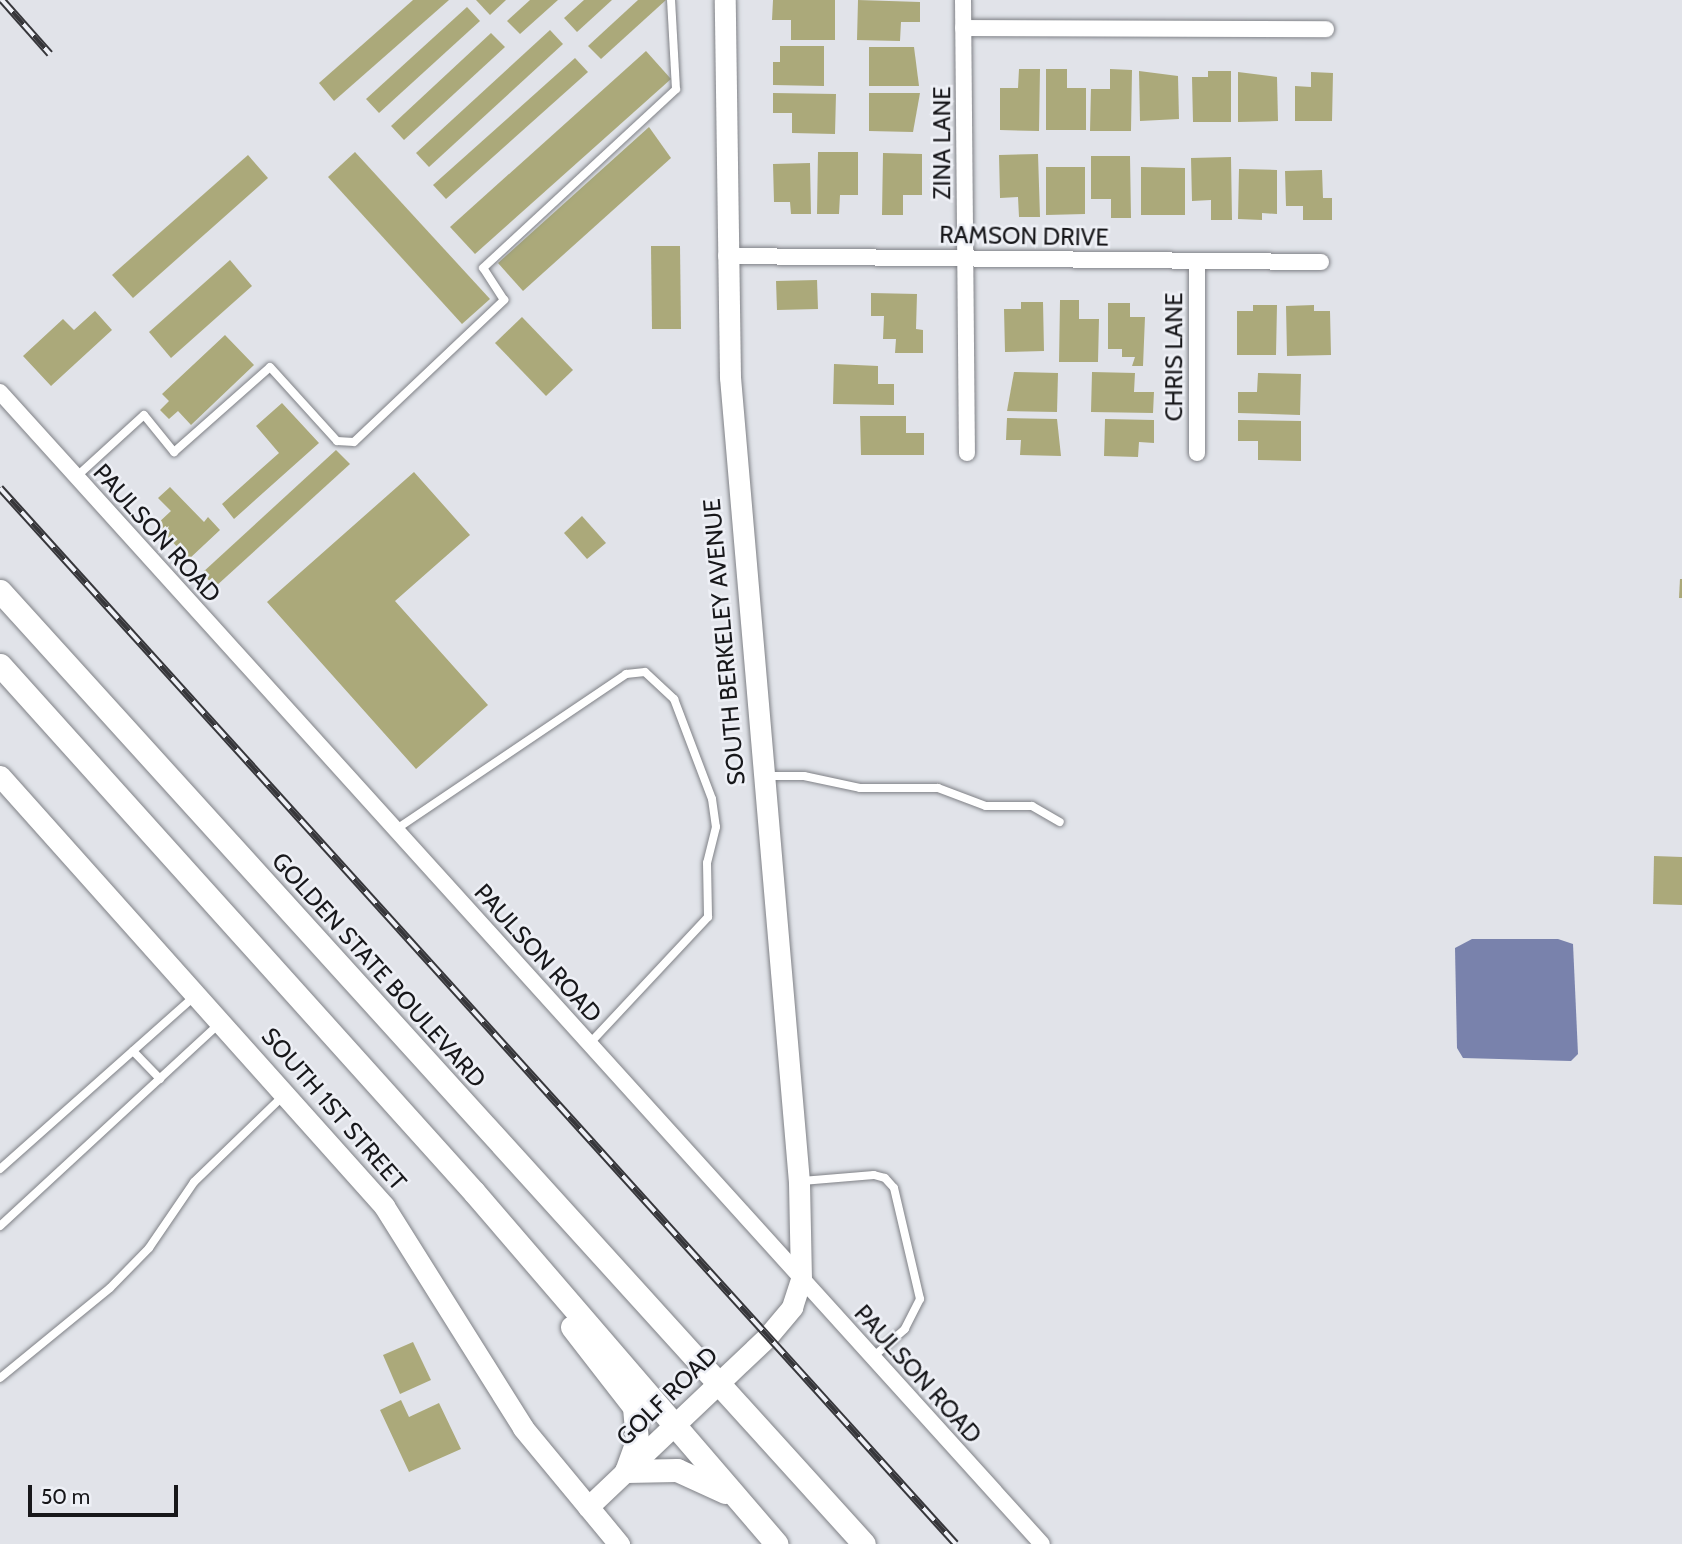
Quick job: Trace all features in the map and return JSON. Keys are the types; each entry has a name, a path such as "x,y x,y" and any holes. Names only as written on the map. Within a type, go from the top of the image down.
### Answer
{"main road":[{"name":"GOLDEN STATE BOULEVARD","path":"0,592 864,1544"},
{"path":"0,665 569,1303 777,1544"},
{"path":"569,1303 572,1329 634,1407 637,1441 626,1471 667,1468 689,1474 719,1492 732,1492"}],"street":[{"name":"SOUTH BERKELEY AVENUE","path":"725,0 726,256 730,377 761,776 799,1182 801,1279"},
{"name":"ZINA LANE","path":"963,0 967,453"},
{"path":"963,28 1326,29"},
{"name":"RAMSON DRIVE","path":"726,256 1321,262"},
{"name":"CHRIS LANE","path":"1197,261 1197,453"},
{"name":"PAULSON ROAD","path":"0,392 1042,1544"},
{"name":"SOUTH 1ST STREET","path":"0,776 198,993 396,1222 502,1398 535,1446 588,1507"},
{"name":"GOLF ROAD","path":"588,1507 787,1315 801,1279"},
{"path":"588,1507 610,1538"}],"lane":[{"path":"76,477 144,415 174,452 270,367 337,441 354,442 504,300 483,268 676,89 671,0"},
{"path":"395,830 626,674 645,672 674,699 712,799 716,827 707,863 708,917 589,1044"},
{"path":"761,776 804,776 860,788 938,788 986,806 1032,806 1060,822"},
{"path":"0,1169 198,993"},
{"path":"0,1226 222,1022"},
{"path":"134,1051 160,1079"},
{"path":"0,1378 110,1287 149,1248 194,1182 286,1093"},
{"path":"799,1182 874,1175 894,1188 920,1299 905,1329 873,1357"}],"water":[{"path":"1472,939 1558,939 1573,944 1578,1054 1571,1061 1463,1058 1457,1048 1455,948"}],"building":[{"path":"413,0 449,0 334,101 319,83"},
{"path":"476,0 506,0 490,15"},
{"path":"530,0 558,0 520,34 507,21"},
{"path":"584,0 612,0 577,32 564,18"},
{"path":"638,0 666,0 601,59 588,46"},
{"path":"773,0 835,0 835,40 791,40 791,20 772,20"},
{"path":"858,0 920,2 920,22 901,22 900,41 857,40"},
{"path":"467,7 480,21 379,113 366,99"},
{"path":"550,30 563,44 429,167 416,153"},
{"path":"491,33 505,47 404,140 391,126"},
{"path":"780,46 824,46 824,86 773,85 773,62 780,62"},
{"path":"869,47 914,47 919,86 869,86"},
{"path":"646,51 671,79 475,254 450,227"},
{"path":"575,58 588,72 446,199 433,185"},
{"path":"1019,69 1040,69 1039,131 1000,130 1000,88 1018,88"},
{"path":"1046,69 1067,69 1067,88 1086,88 1086,130 1046,130"},
{"path":"1110,69 1132,70 1131,131 1090,131 1091,89 1110,89"},
{"path":"1139,71 1178,76 1179,119 1140,121"},
{"path":"1208,71 1231,71 1231,122 1193,122 1192,77 1208,77"},
{"path":"1238,72 1277,77 1278,121 1238,122"},
{"path":"1311,72 1333,73 1332,121 1295,121 1295,86 1311,87"},
{"path":"773,93 836,94 835,134 792,133 792,113 773,113"},
{"path":"869,93 920,93 913,132 869,131"},
{"path":"649,127 671,158 523,291 498,263"},
{"path":"355,152 490,299 462,324 328,177"},
{"path":"818,152 858,152 858,195 840,195 839,214 817,214"},
{"path":"883,153 922,154 922,195 903,195 903,215 882,215"},
{"path":"1038,154 1040,217 1019,217 1018,197 1000,198 999,155"},
{"path":"248,155 268,178 133,298 112,275"},
{"path":"1091,156 1130,156 1131,218 1111,218 1111,199 1091,199"},
{"path":"1231,157 1232,220 1211,220 1211,200 1192,201 1191,158"},
{"path":"810,163 811,214 791,214 790,202 774,202 773,164"},
{"path":"1046,167 1085,167 1085,214 1046,215"},
{"path":"1141,167 1185,168 1185,215 1141,215"},
{"path":"1239,169 1277,170 1277,214 1262,213 1262,220 1238,219"},
{"path":"1322,170 1323,198 1332,198 1332,220 1303,220 1303,206 1286,206 1285,171"},
{"path":"651,246 680,246 681,329 652,329"},
{"path":"230,260 252,286 171,358 149,332"},
{"path":"817,280 818,309 777,310 776,281"},
{"path":"871,293 917,294 916,329 923,330 923,353 895,353 896,339 883,339 884,316 871,316"},
{"path":"1060,300 1079,300 1079,319 1099,319 1098,362 1059,362"},
{"path":"1021,302 1043,302 1044,351 1005,352 1004,309 1021,309"},
{"path":"1108,303 1130,303 1130,317 1145,317 1143,366 1132,366 1135,357 1122,357 1122,349 1108,349"},
{"path":"1253,305 1277,305 1276,355 1237,355 1237,311 1253,311"},
{"path":"1314,305 1314,311 1330,311 1331,355 1287,356 1286,306"},
{"path":"95,311 112,330 51,386 23,356 63,319 74,330"},
{"path":"522,317 573,370 546,396 495,343"},
{"path":"225,335 254,365 191,425 178,411 169,419 160,410 169,401 162,394"},
{"path":"834,364 878,366 878,384 894,384 894,405 833,404"},
{"path":"1014,372 1058,373 1057,412 1007,411"},
{"path":"1092,372 1135,373 1134,392 1154,392 1153,413 1091,412"},
{"path":"1258,373 1301,374 1300,415 1238,413 1238,392 1257,392"},
{"path":"282,403 319,443 234,519 222,504 279,453 256,426"},
{"path":"860,416 906,416 906,433 924,433 924,455 861,455"},
{"path":"1007,418 1057,419 1061,456 1020,455 1021,440 1006,440"},
{"path":"1105,419 1154,420 1154,443 1139,442 1138,457 1104,456"},
{"path":"1238,420 1301,421 1301,461 1258,460 1258,441 1238,441"},
{"path":"336,450 350,464 215,587 202,573"},
{"path":"414,472 470,535 395,601 488,705 416,769 267,602"},
{"path":"170,487 204,522 208,517 220,530 189,559 156,525 171,511 158,498"},
{"path":"582,516 606,543 587,559 564,533"},
{"path":"1682,579 1682,598 1679,598"},
{"path":"1654,856 1682,857 1682,905 1653,904"},
{"path":"413,1342 431,1380 400,1394 383,1355"},
{"path":"401,1400 409,1417 439,1403 461,1449 409,1472 380,1410"}],"railway":[{"path":"2,0 50,54"},
{"path":"0,488 956,1544"}]}
